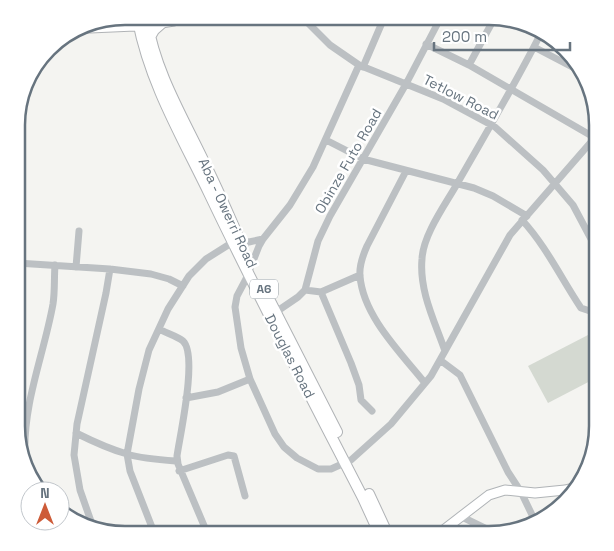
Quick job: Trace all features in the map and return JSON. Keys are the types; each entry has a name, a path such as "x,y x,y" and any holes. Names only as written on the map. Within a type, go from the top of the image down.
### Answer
{"highway":[{"path":"106,27 132,25"},
{"name":"A6","path":"143,25 146,39"},
{"path":"146,39 160,25"},
{"name":"A6","path":"126,26 146,39"},
{"name":"Douglas Road","path":"146,39 167,109 348,462 376,526"},
{"name":"Aba - Owerri Road","path":"249,269 276,312 348,462 383,526"}],"main road":[{"path":"448,526 489,495 505,490 535,493 566,490"}],"street":[{"name":"Tetlow Road","path":"310,25 330,45 361,66 443,99 495,127 543,170 574,205 589,234"},
{"path":"381,25 313,167 290,205 263,239 237,296 235,307 240,348 250,379 275,434 284,447 297,458 318,469 331,469 348,462 391,424 426,383 510,235 589,146"},
{"name":"Obinze Futo Road","path":"305,290 318,241 330,216 406,84 437,25"},
{"path":"469,65 490,25"},
{"path":"445,351 425,294 422,259 425,244 539,39"},
{"path":"426,44 469,65 589,132"},
{"path":"534,47 569,65"},
{"path":"326,140 363,159 458,183 493,196 524,218 542,244 562,281 580,308 589,310"},
{"path":"406,171 367,246 363,256 360,275 364,296 370,311 426,383"},
{"path":"76,267 79,231"},
{"path":"151,526 130,471 127,454 138,389 149,350 168,309 189,276 206,259 236,242 263,239"},
{"path":"25,263 110,269 160,276 183,286"},
{"path":"25,434 29,406 52,304 55,265"},
{"path":"91,520 80,490 74,455 76,433 110,269"},
{"path":"276,312 298,298 305,290 321,292 360,275"},
{"path":"321,292 351,362 359,385 361,400 372,411"},
{"path":"159,329 183,342 188,352 188,381 177,461 179,471 204,526"},
{"path":"440,360 460,375 508,472 521,492 532,516"},
{"path":"186,398 218,392 250,379"},
{"path":"76,433 98,444 127,454 177,461"},
{"path":"179,471 228,455 234,456 245,496"},
{"path":"460,516 480,526"}],"shaded area":[{"path":"588,335 589,337 589,382 548,403 528,366"}]}
